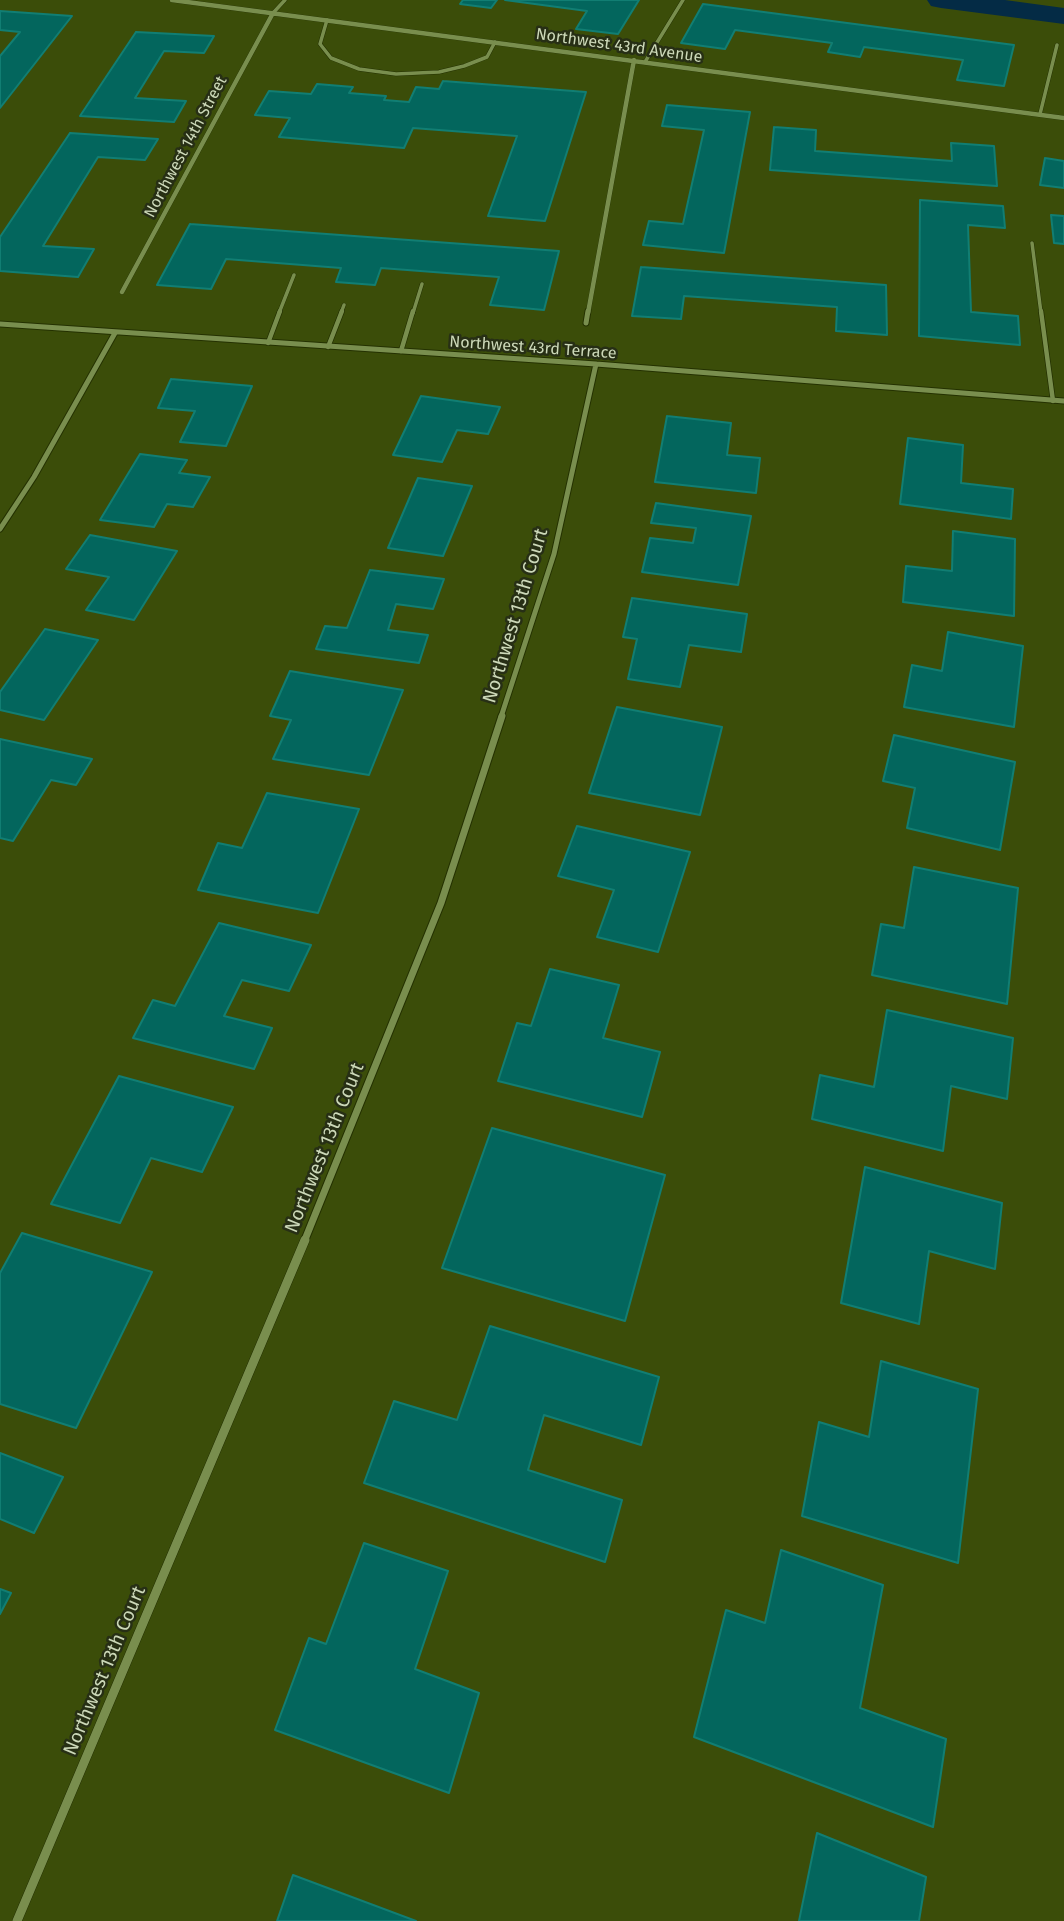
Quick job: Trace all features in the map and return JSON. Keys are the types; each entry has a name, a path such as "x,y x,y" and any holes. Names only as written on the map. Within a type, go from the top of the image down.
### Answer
{"street":[{"name":"Northwest 43rd Avenue","path":"172,0 1064,118"},
{"name":"Northwest 14th Street","path":"122,292 273,13"},
{"path":"586,323 634,60"},
{"name":"Northwest 43rd Terrace","path":"0,324 596,364 1064,401"},
{"path":"0,529 34,477 115,333"},
{"name":"Northwest 13th Court","path":"17,1921 331,1178 441,903 554,554 596,364"}],"lane":[{"path":"273,13 285,0"},
{"path":"645,62 683,0"},
{"path":"327,20 320,44 331,58 359,69 396,74 439,72 464,66 487,57 495,42"},
{"path":"1040,114 1056,45"},
{"path":"1032,243 1053,401"},
{"path":"268,343 294,275"},
{"path":"401,351 422,284"},
{"path":"328,346 344,305"}],"building":[{"path":"463,0 497,0 491,8 460,4"},
{"path":"505,0 639,0 618,34 576,29 587,11"},
{"path":"703,4 1014,45 1004,86 957,80 963,60 864,47 860,57 828,52 832,43 735,30 725,49 681,43"},
{"path":"0,11 72,16 0,108 0,56 20,32 0,30"},
{"path":"136,32 214,36 204,53 164,51 135,98 186,101 174,122 80,116"},
{"path":"443,81 586,92 545,221 488,216 517,136 413,128 404,148 279,137 290,118 255,115 269,91 311,94 317,84 353,87 349,93 386,96 384,100 409,102 416,87 439,89"},
{"path":"667,105 750,112 724,253 643,245 649,221 683,224 704,130 662,126"},
{"path":"774,127 816,130 815,151 952,161 951,143 994,146 997,186 770,170"},
{"path":"70,133 158,139 145,160 98,157 43,246 94,249 78,277 0,271 0,237"},
{"path":"1045,158 1064,161 1064,188 1040,185"},
{"path":"920,200 1003,206 1005,228 968,225 971,312 1018,316 1020,345 919,336"},
{"path":"1051,215 1064,216 1064,244 1054,243"},
{"path":"190,224 559,251 544,310 490,305 499,277 381,268 375,285 336,282 341,268 226,259 211,289 157,285"},
{"path":"641,267 886,285 887,335 836,331 837,307 684,296 681,319 632,316"},
{"path":"171,379 252,386 226,446 180,442 195,411 158,408"},
{"path":"421,396 500,407 488,434 457,430 442,462 393,455"},
{"path":"667,416 731,423 727,455 760,458 756,493 655,482"},
{"path":"908,438 963,445 961,483 1013,489 1011,519 900,504"},
{"path":"140,454 187,460 179,473 210,477 193,507 167,504 154,527 100,520"},
{"path":"418,478 472,486 443,556 388,548"},
{"path":"656,503 751,516 738,585 642,572 650,538 693,543 696,528 651,523"},
{"path":"953,531 1015,539 1014,616 903,602 906,566 952,571"},
{"path":"90,535 177,551 134,620 86,610 109,577 66,569"},
{"path":"370,570 444,579 433,609 396,604 388,630 428,635 419,663 316,649 325,626 347,628"},
{"path":"632,598 747,614 741,652 689,645 680,687 628,679 637,639 623,637"},
{"path":"45,629 98,640 44,720 0,710 0,692"},
{"path":"948,632 1023,646 1014,727 904,707 912,665 942,671"},
{"path":"290,671 403,690 369,775 273,759 291,720 270,716"},
{"path":"617,707 722,727 700,815 589,793"},
{"path":"894,735 1015,762 1000,850 907,828 915,788 883,781"},
{"path":"0,739 92,759 76,785 51,780 13,841 0,838"},
{"path":"267,793 359,809 318,913 198,890 218,843 242,848"},
{"path":"577,826 690,852 658,952 597,937 614,890 558,876"},
{"path":"914,867 1018,888 1007,1004 872,975 881,924 904,928"},
{"path":"219,923 311,945 289,991 242,980 224,1016 272,1028 254,1069 133,1038 153,1000 175,1006"},
{"path":"550,969 619,985 603,1038 660,1052 642,1117 498,1081 517,1023 531,1026"},
{"path":"887,1010 1013,1038 1007,1099 951,1086 943,1151 812,1119 820,1075 874,1087"},
{"path":"119,1076 233,1107 202,1172 151,1158 120,1223 51,1204"},
{"path":"492,1128 665,1175 625,1321 442,1268"},
{"path":"865,1167 1002,1203 995,1269 929,1251 919,1324 841,1303"},
{"path":"22,1233 152,1272 76,1428 0,1404 0,1273"},
{"path":"490,1326 659,1377 641,1445 544,1415 528,1470 622,1500 605,1562 364,1483 394,1401 457,1420"},
{"path":"881,1361 978,1389 958,1563 802,1516 819,1422 869,1437"},
{"path":"0,1453 63,1477 34,1533 0,1519"},
{"path":"364,1543 448,1571 415,1669 479,1693 449,1793 275,1730 309,1638 326,1644"},
{"path":"781,1550 883,1585 860,1708 946,1739 933,1827 694,1737 726,1610 765,1623"},
{"path":"0,1589 11,1593 0,1614"},
{"path":"817,1833 926,1877 919,1921 799,1921"},
{"path":"293,1875 416,1921 277,1921"}],"waterway":[{"path":"941,0 1064,16"}]}
